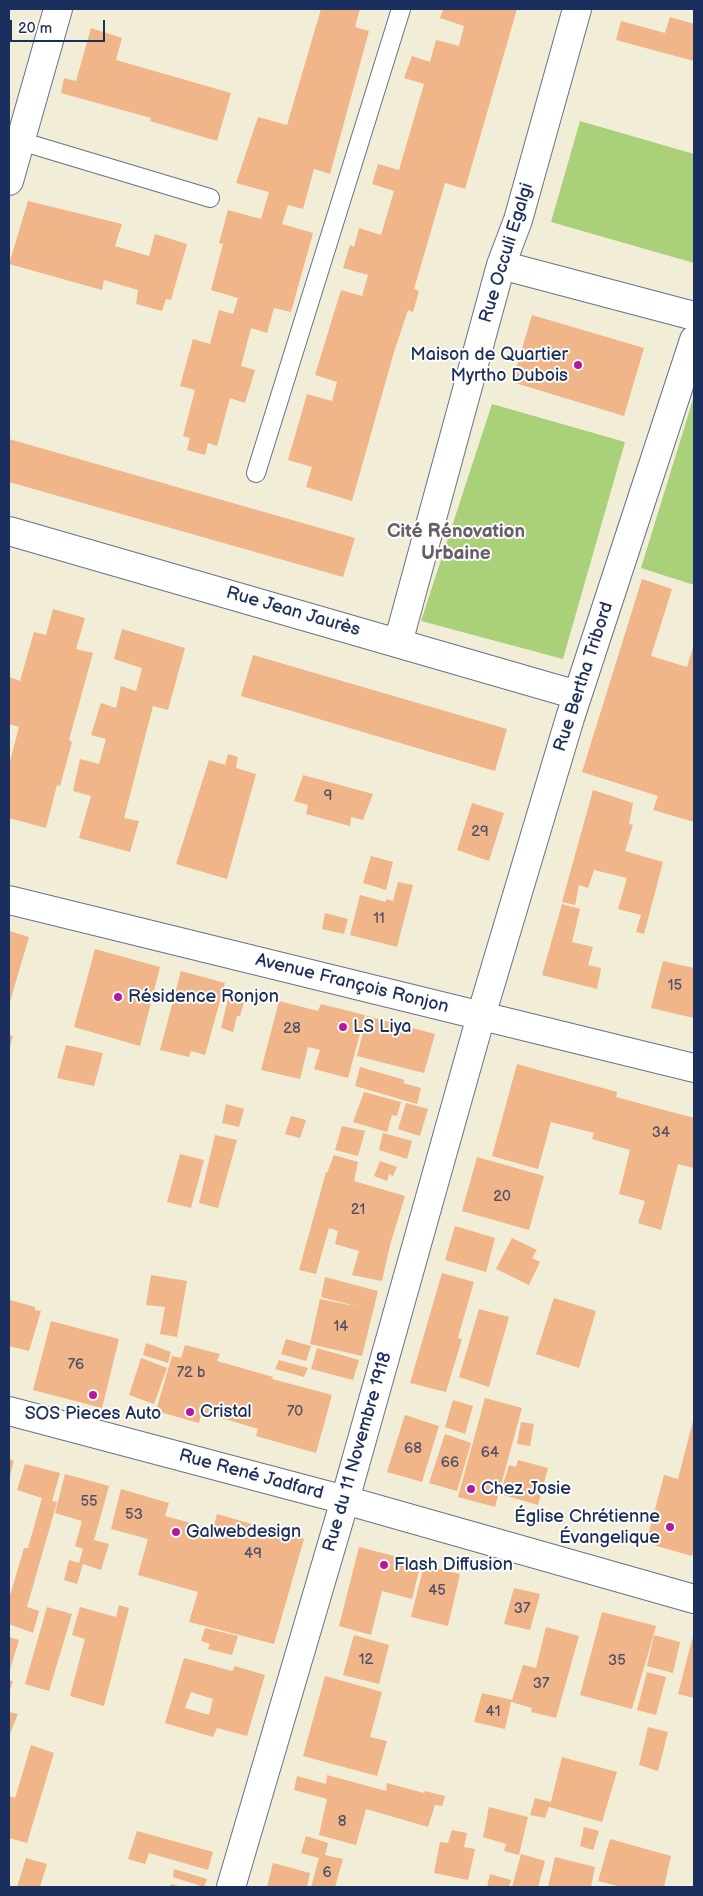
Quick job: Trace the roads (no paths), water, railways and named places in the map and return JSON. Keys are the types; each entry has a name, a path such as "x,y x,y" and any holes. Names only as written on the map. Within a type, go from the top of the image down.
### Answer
{"street":[{"path":"9,181 58,9"},
{"name":"Rue Occuli Egalgi","path":"398,643 501,266 518,220 577,9"},
{"path":"501,266 694,316"},
{"name":"Rue Bertha Tribord","path":"481,1016 577,695 694,340"},
{"name":"Rue Jean Jaurès","path":"9,531 577,695"},
{"name":"Avenue François Ronjon","path":"9,900 694,1068"},
{"name":"Rue du 11 Novembre 1918","path":"230,1887 344,1500 481,1016"},
{"name":"Rue René Jadfard","path":"9,1411 344,1500 694,1599"}],"lane":[{"path":"256,474 401,9"},
{"path":"20,140 210,198"}],"place":[{"name":"Maison de Quartier Myrtho Dubois","path":"578,365"},
{"name":"Résidence Ronjon","path":"118,997"},
{"name":"LS Liya","path":"343,1027"},
{"name":"SOS Pieces Auto","path":"93,1395"},
{"name":"Cristal","path":"190,1412"},
{"name":"Chez Josie","path":"471,1489"},
{"name":"Église Chrétienne Évangelique","path":"670,1527"},
{"name":"Galwebdesign","path":"176,1532"},
{"name":"Flash Diffusion","path":"384,1565"}],"district":[{"name":"Cité Rénovation Urbaine","path":"456,543"}]}
